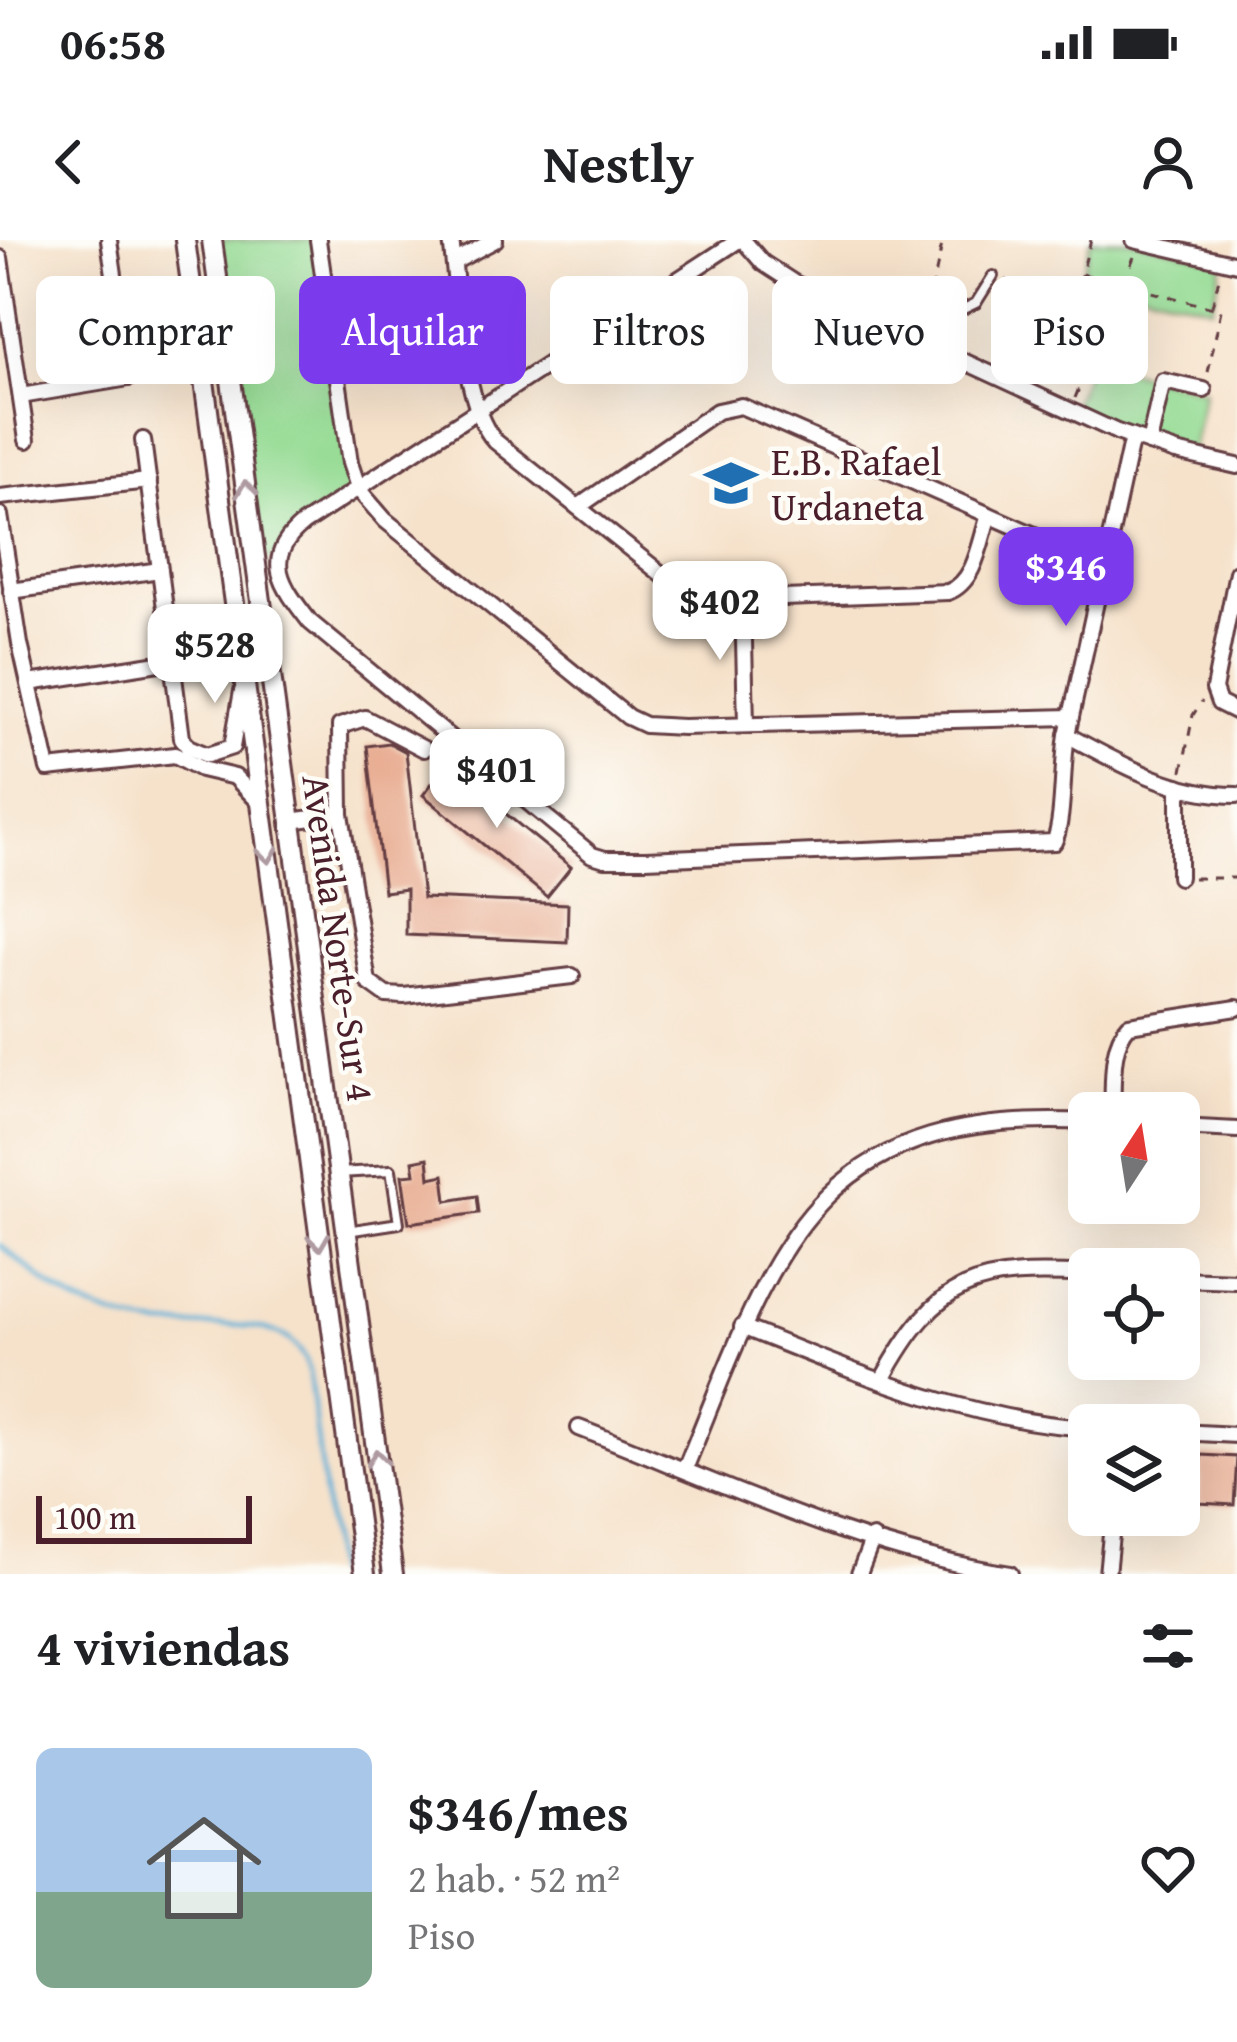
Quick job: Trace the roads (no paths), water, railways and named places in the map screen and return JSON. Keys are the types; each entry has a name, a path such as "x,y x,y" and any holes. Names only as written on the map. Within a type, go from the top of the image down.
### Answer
{"main road":[{"name":"Avenida Norte-Sur 4","path":"185,240 365,1574"},
{"name":"Avenida Norte-Sur 4","path":"212,240 393,1574"}],"street":[{"path":"21,396 129,378 109,240"},
{"path":"328,240 318,241 350,463 359,490 385,520 628,717 656,727 1071,717"},
{"path":"451,240 477,414 495,441 685,591 713,599 949,592 969,575 988,515"},
{"path":"454,262 496,240"},
{"path":"784,276 741,240 303,524 286,540 280,554 282,582 326,637 583,849 605,859 1050,844 1058,834 1067,735 1132,437"},
{"path":"1137,241 1230,262"},
{"path":"0,258 27,440"},
{"path":"967,363 1132,437 1237,466"},
{"path":"1149,443 1162,381 1204,390"},
{"path":"578,507 706,418 724,407 741,406 1105,566"},
{"path":"143,440 182,738 201,762"},
{"path":"0,497 149,481"},
{"path":"0,515 48,769 171,755 235,777 261,804"},
{"path":"256,566 280,554"},
{"path":"11,591 160,570"},
{"path":"1237,572 1215,696 1224,707 1237,712"},
{"path":"743,599 746,725"},
{"path":"29,683 172,662"},
{"path":"235,777 232,747 244,679"},
{"path":"424,749 365,718 340,726 341,814 368,982 380,992 404,995 572,976"},
{"path":"1067,735 1137,772 1179,786 1237,795"},
{"path":"201,762 232,747"},
{"path":"1179,786 1179,877"},
{"path":"290,821 341,814"},
{"path":"1113,1092 1116,1050 1129,1025 1237,1008"},
{"path":"685,1469 772,1264 825,1196 908,1145 957,1128 1004,1121 1068,1122"},
{"path":"1200,1128 1237,1130"},
{"path":"882,1380 918,1321 964,1286 1014,1273 1068,1274"},
{"path":"1200,1280 1237,1281"},
{"path":"742,1328 994,1418 1068,1426"},
{"path":"579,1428 872,1538 934,1558 1010,1574"},
{"path":"1200,1433 1237,1435"},
{"path":"1107,1574 1111,1536"},
{"path":"860,1574 872,1538"}],"lane":[{"path":"967,307 976,303 991,279"},
{"path":"338,1173 391,1170 399,1223 346,1231"}],"waterway":[{"path":"0,1245 67,1297 109,1315 155,1325 250,1326 288,1339 301,1352 309,1372 334,1574"}],"place":[{"name":"E.B. Rafael Urdaneta","path":"731,483"}]}
